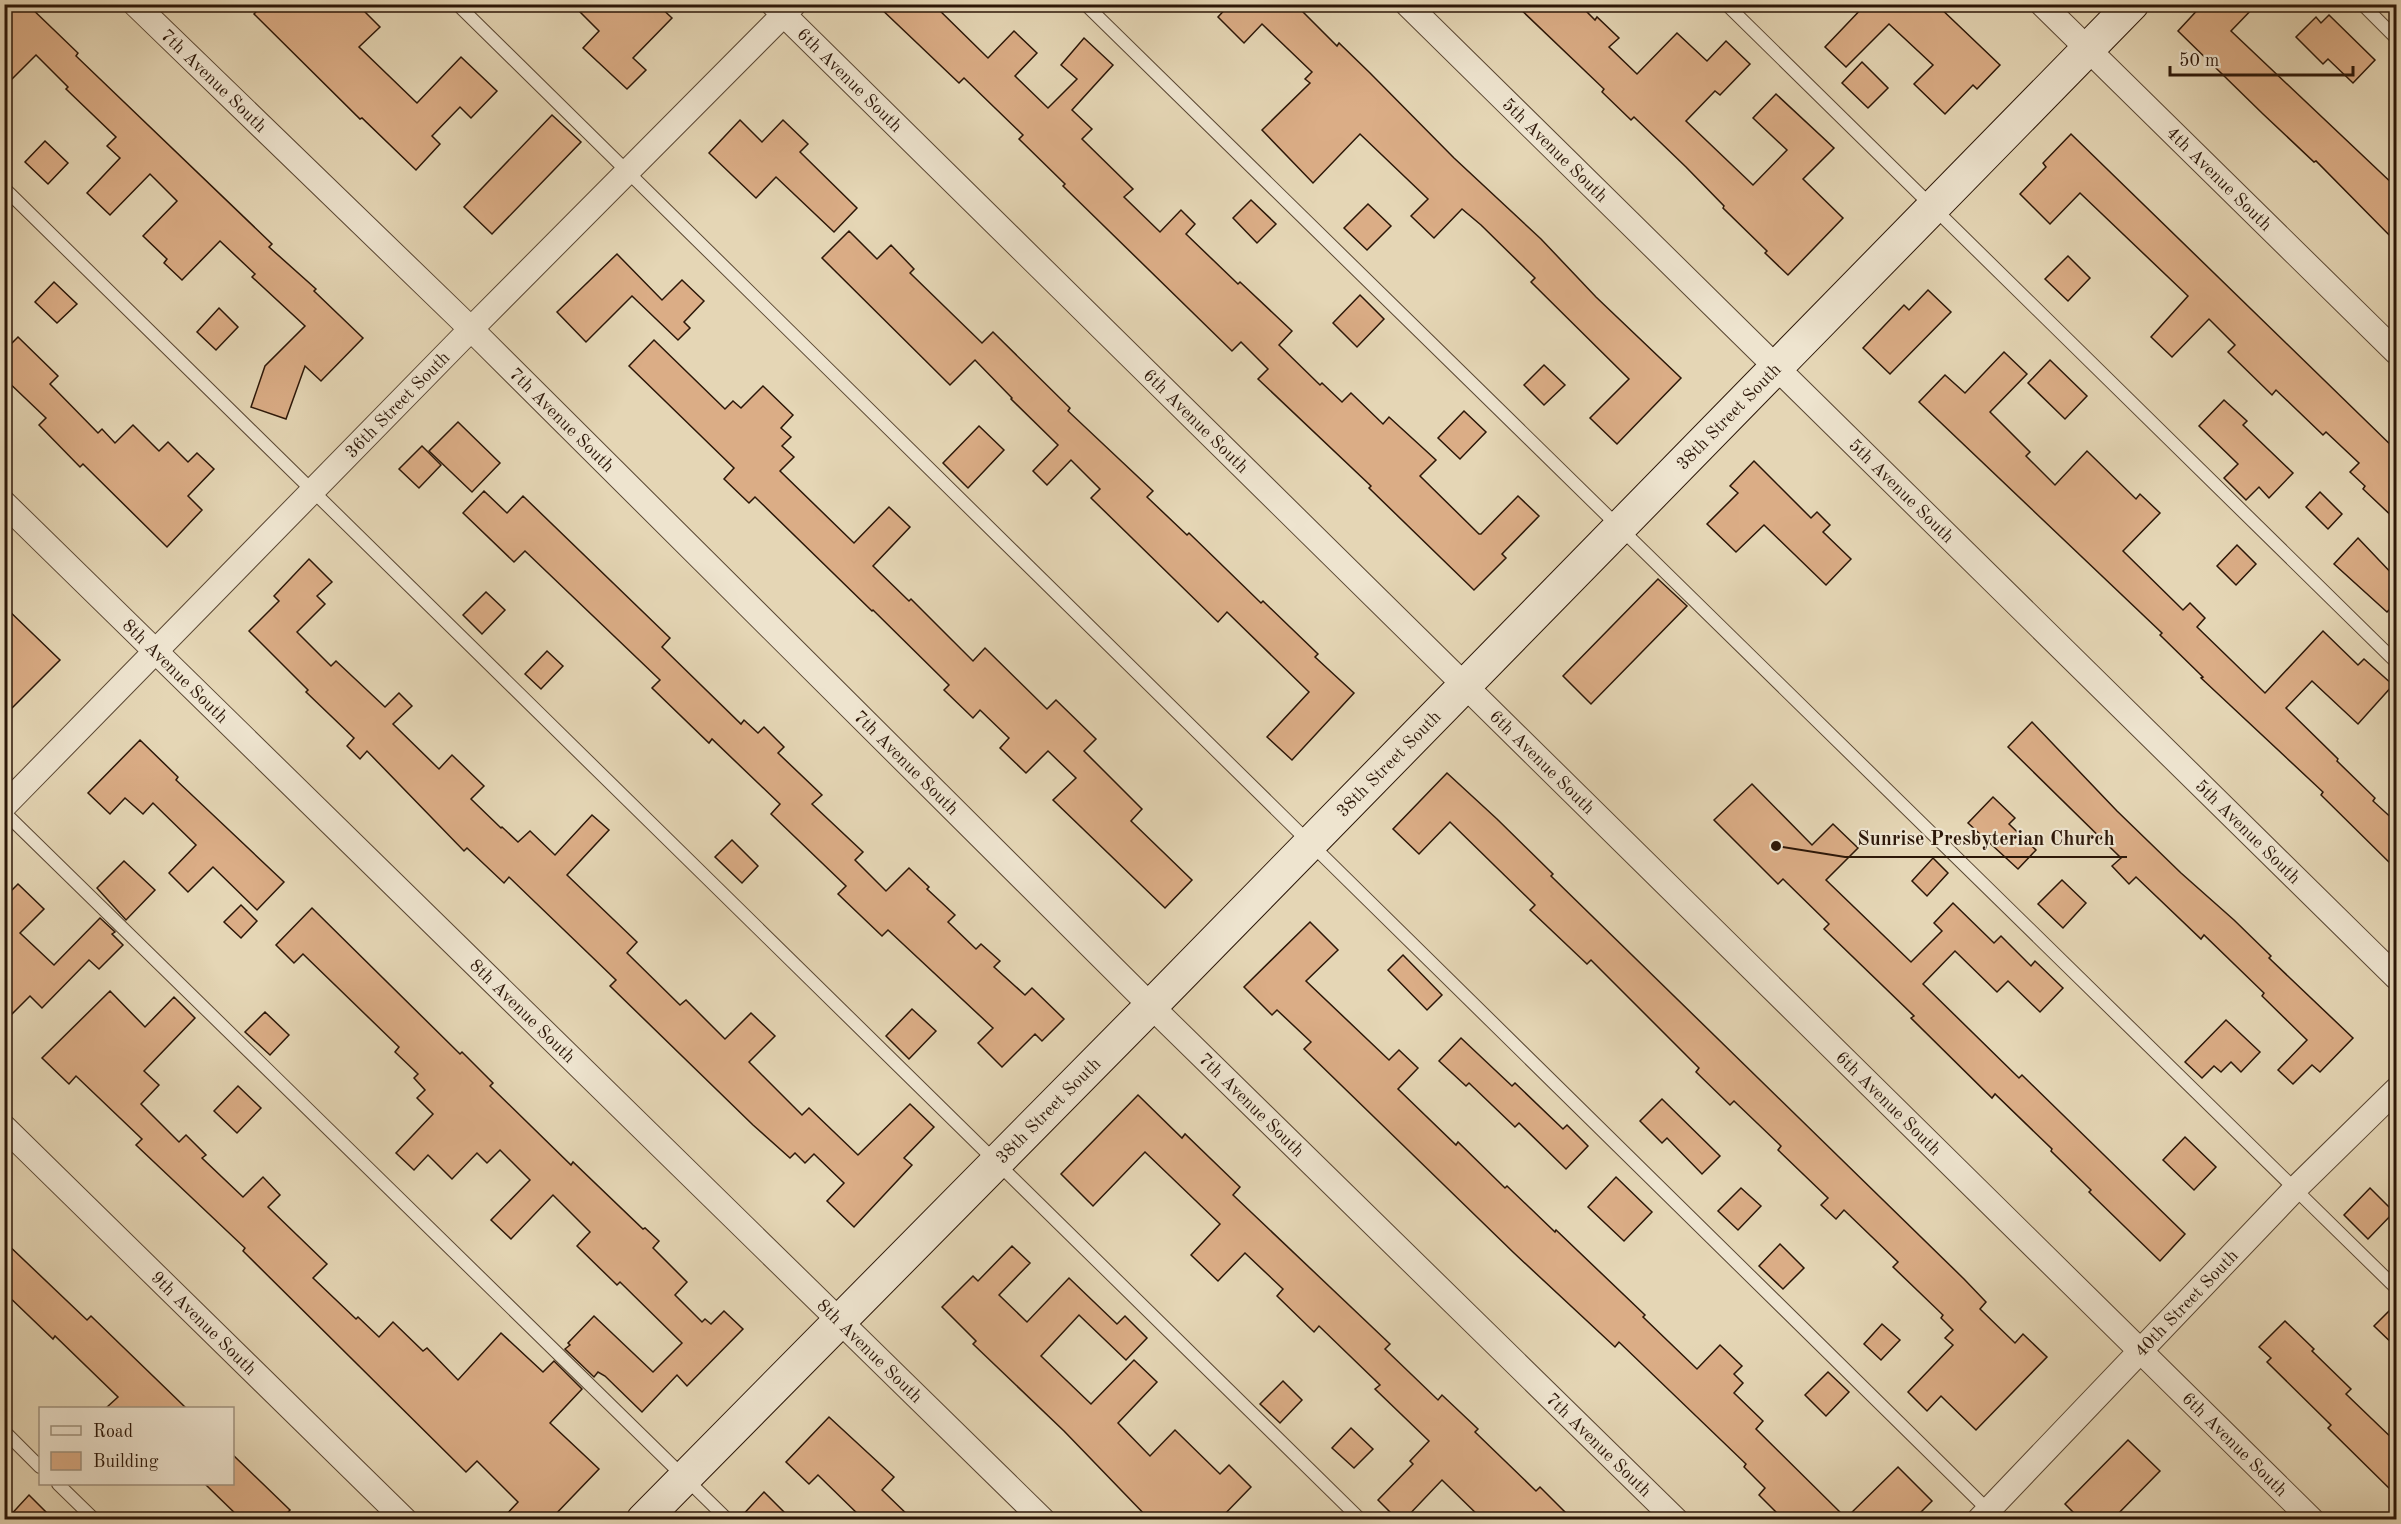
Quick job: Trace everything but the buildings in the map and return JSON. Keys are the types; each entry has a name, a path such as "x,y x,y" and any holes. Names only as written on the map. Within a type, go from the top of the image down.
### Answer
{"main road":[{"name":"38th Street South","path":"643,1520 1151,1006 2132,4"}],"street":[{"name":"7th Avenue South","path":"135,4 471,329 1151,1006 1677,1520"},
{"name":"5th Avenue South","path":"1407,4 2397,977"},
{"name":"4th Avenue South","path":"2042,4 2397,352"},
{"name":"36th Street South","path":"4,806 312,490 628,171 783,8"},
{"name":"6th Avenue South","path":"783,8 1464,685 2312,1520"},
{"name":"8th Avenue South","path":"4,503 156,649 1042,1520"},
{"name":"40th Street South","path":"1983,1515 2295,1189 2397,1090"},
{"name":"9th Avenue South","path":"4,1127 405,1520"}],"lane":[{"path":"457,4 1310,843 1983,1515"},
{"path":"1085,4 2397,1288"},
{"path":"1726,4 2397,662"},
{"path":"2362,4 2397,38"},
{"path":"4,189 1361,1520"},
{"path":"4,813 728,1520"},
{"path":"4,1431 39,1466"},
{"path":"59,1485 95,1520"}],"place":[{"name":"Sunrise Presbyterian Church","path":"1776,846"}]}
